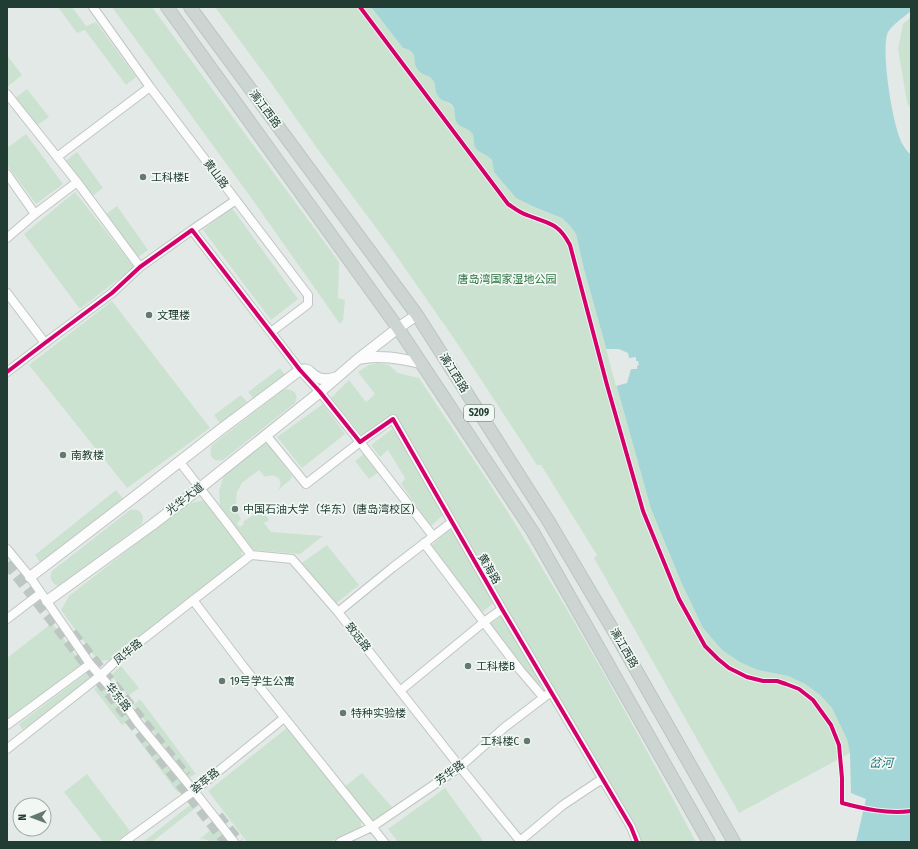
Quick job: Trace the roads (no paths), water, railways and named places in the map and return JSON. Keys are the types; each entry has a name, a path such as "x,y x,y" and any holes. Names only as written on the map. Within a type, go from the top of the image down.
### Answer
{"main road":[{"name":"漓江西路","path":"167,7 398,328 533,532 709,842"},
{"name":"漓江西路","path":"190,7 417,315 549,522 619,640 734,842"}],"street":[{"name":"黄山路","path":"93,7 150,87 308,295 308,304 271,332"},
{"path":"57,157 150,87"},
{"path":"7,94 77,182 140,266"},
{"path":"7,174 35,214"},
{"path":"7,238 35,214 77,182"},
{"path":"7,372 112,293 140,266 236,200"},
{"path":"192,230 300,370 320,392 433,536"},
{"path":"7,293 45,343"},
{"name":"光华大道","path":"7,619 44,597 152,525 398,328 417,315"},
{"path":"358,360 367,357 406,360 421,363"},
{"path":"30,577 179,461 300,370 305,369 310,371 315,376 323,380 330,380 337,377"},
{"name":"黄海路","path":"360,442 393,419 502,609 631,827 637,842"},
{"path":"266,435 306,484 360,442"},
{"path":"179,461 251,555"},
{"path":"338,612 452,522"},
{"path":"424,543 520,670 543,697"},
{"name":"华东路","path":"7,549 30,577 90,664 124,703 138,723 234,842"},
{"name":"凤华路","path":"7,749 101,676 119,658 251,555"},
{"name":"致远路","path":"251,555 292,559 338,612 520,842"},
{"path":"193,600 284,718 384,842"},
{"path":"400,691 502,609"},
{"path":"7,725 90,664"},
{"name":"芳华路","path":"340,842 372,827 460,767 505,727 551,692"},
{"name":"荟萃路","path":"124,842 194,791 284,718"},
{"path":"520,842 564,805 602,779"}],"water":[{"name":"岔河","path":"371,7 911,7 911,11 888,32 886,54 889,89 895,123 903,145 911,155 911,842 856,842 866,799 851,793 850,753 847,739 832,708 820,695 805,684 788,676 758,670 740,662 722,650 703,628 682,584 651,509 584,269 576,234 562,218 516,198 494,172 492,160 476,149 471,132 457,123 453,106 439,98 432,79 416,68 414,55 412,52 403,48"}],"tunnel":[{"path":"7,563 226,842"},
{"path":"72,633 186,776"},
{"path":"218,816 239,842"}],"place":[{"name":"工科楼E","path":"143,177"},
{"name":"文理楼","path":"149,315"},
{"name":"南教楼","path":"63,455"},
{"name":"中国石油大学（华东）(唐岛湾校区)","path":"235,509"},
{"name":"工科楼B","path":"468,666"},
{"name":"19号学生公寓","path":"222,681"},
{"name":"特种实验楼","path":"343,713"},
{"name":"工科楼C","path":"527,741"}],"park label":[{"name":"唐岛湾国家湿地公园","path":"507,279"}]}
